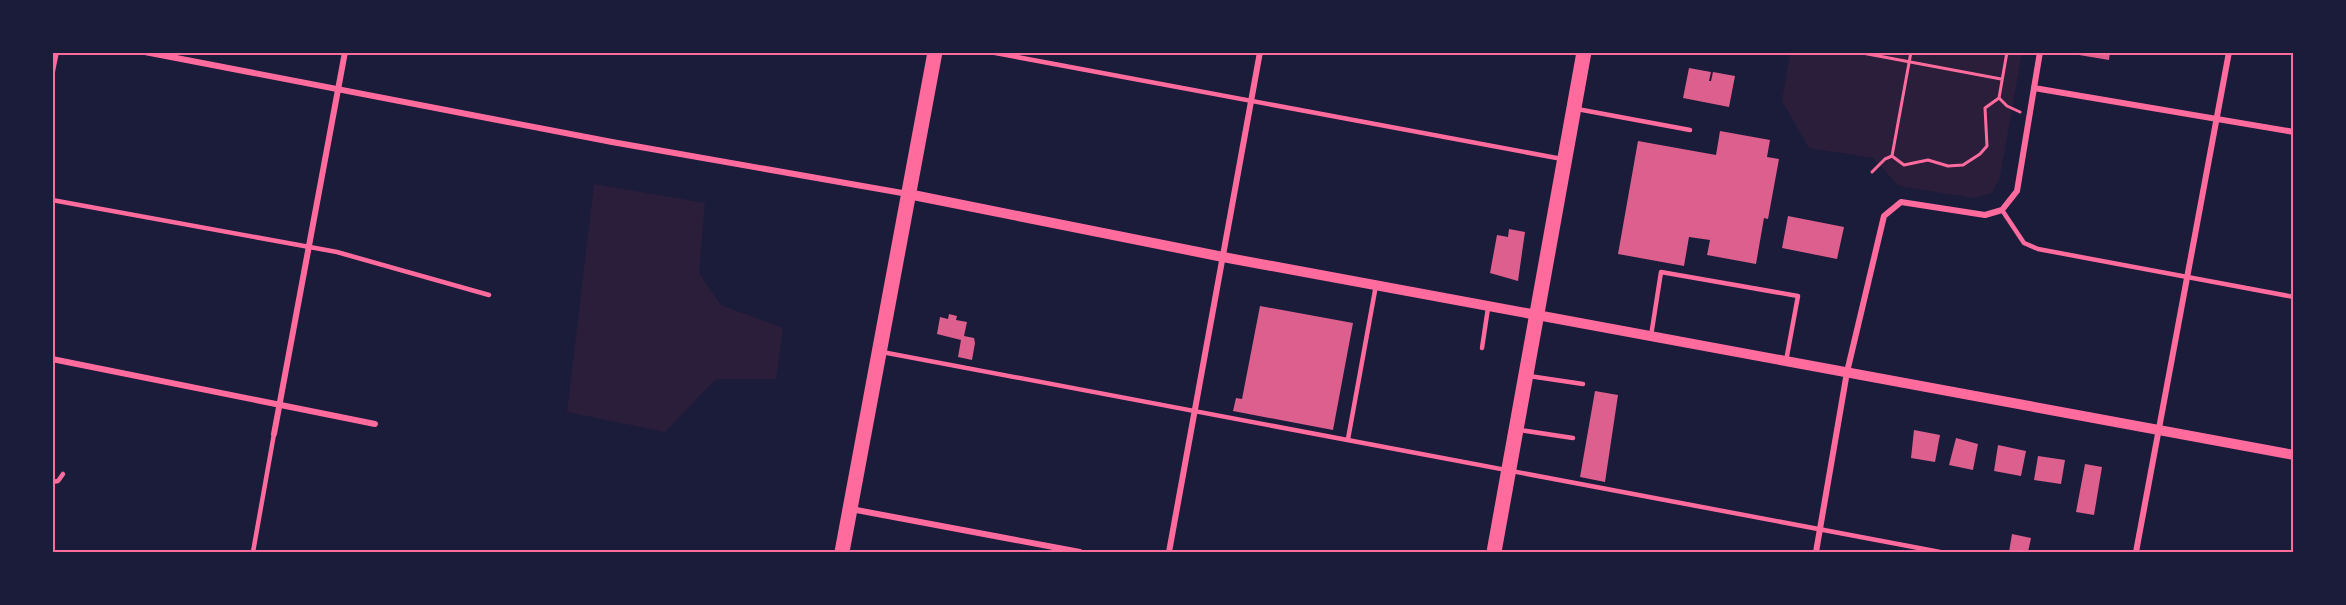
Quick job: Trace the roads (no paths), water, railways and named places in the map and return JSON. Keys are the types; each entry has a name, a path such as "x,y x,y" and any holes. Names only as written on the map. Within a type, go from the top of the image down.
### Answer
{"main road":[{"path":"842,552 935,52"},
{"path":"1494,552 1584,52"}],"street":[{"path":"52,72 56,52"},
{"path":"145,52 908,194 1223,256 2294,455"},
{"path":"274,434 345,52"},
{"path":"1169,552 1260,52"},
{"path":"1816,552 1847,372 1880,226 1891,208 1901,202 1913,202 1985,215 2002,210 2017,190 2040,52"},
{"path":"2136,552 2229,52"},
{"path":"2034,88 2217,117 2294,132"},
{"path":"52,359 375,424"},
{"path":"850,509 1080,552"}],"lane":[{"path":"990,52 1565,159"},
{"path":"1575,109 1690,130"},
{"path":"52,200 337,252 489,295"},
{"path":"2002,210 2024,243 2038,249 2294,297"},
{"path":"1651,336 1662,272 1798,296 1786,361"},
{"path":"1348,439 1376,284"},
{"path":"1482,348 1488,305"},
{"path":"879,352 1941,552"},
{"path":"1527,375 1583,384"},
{"path":"1517,429 1573,438"},
{"path":"253,552 274,434"},
{"path":"52,482 58,481 63,474"}]}
